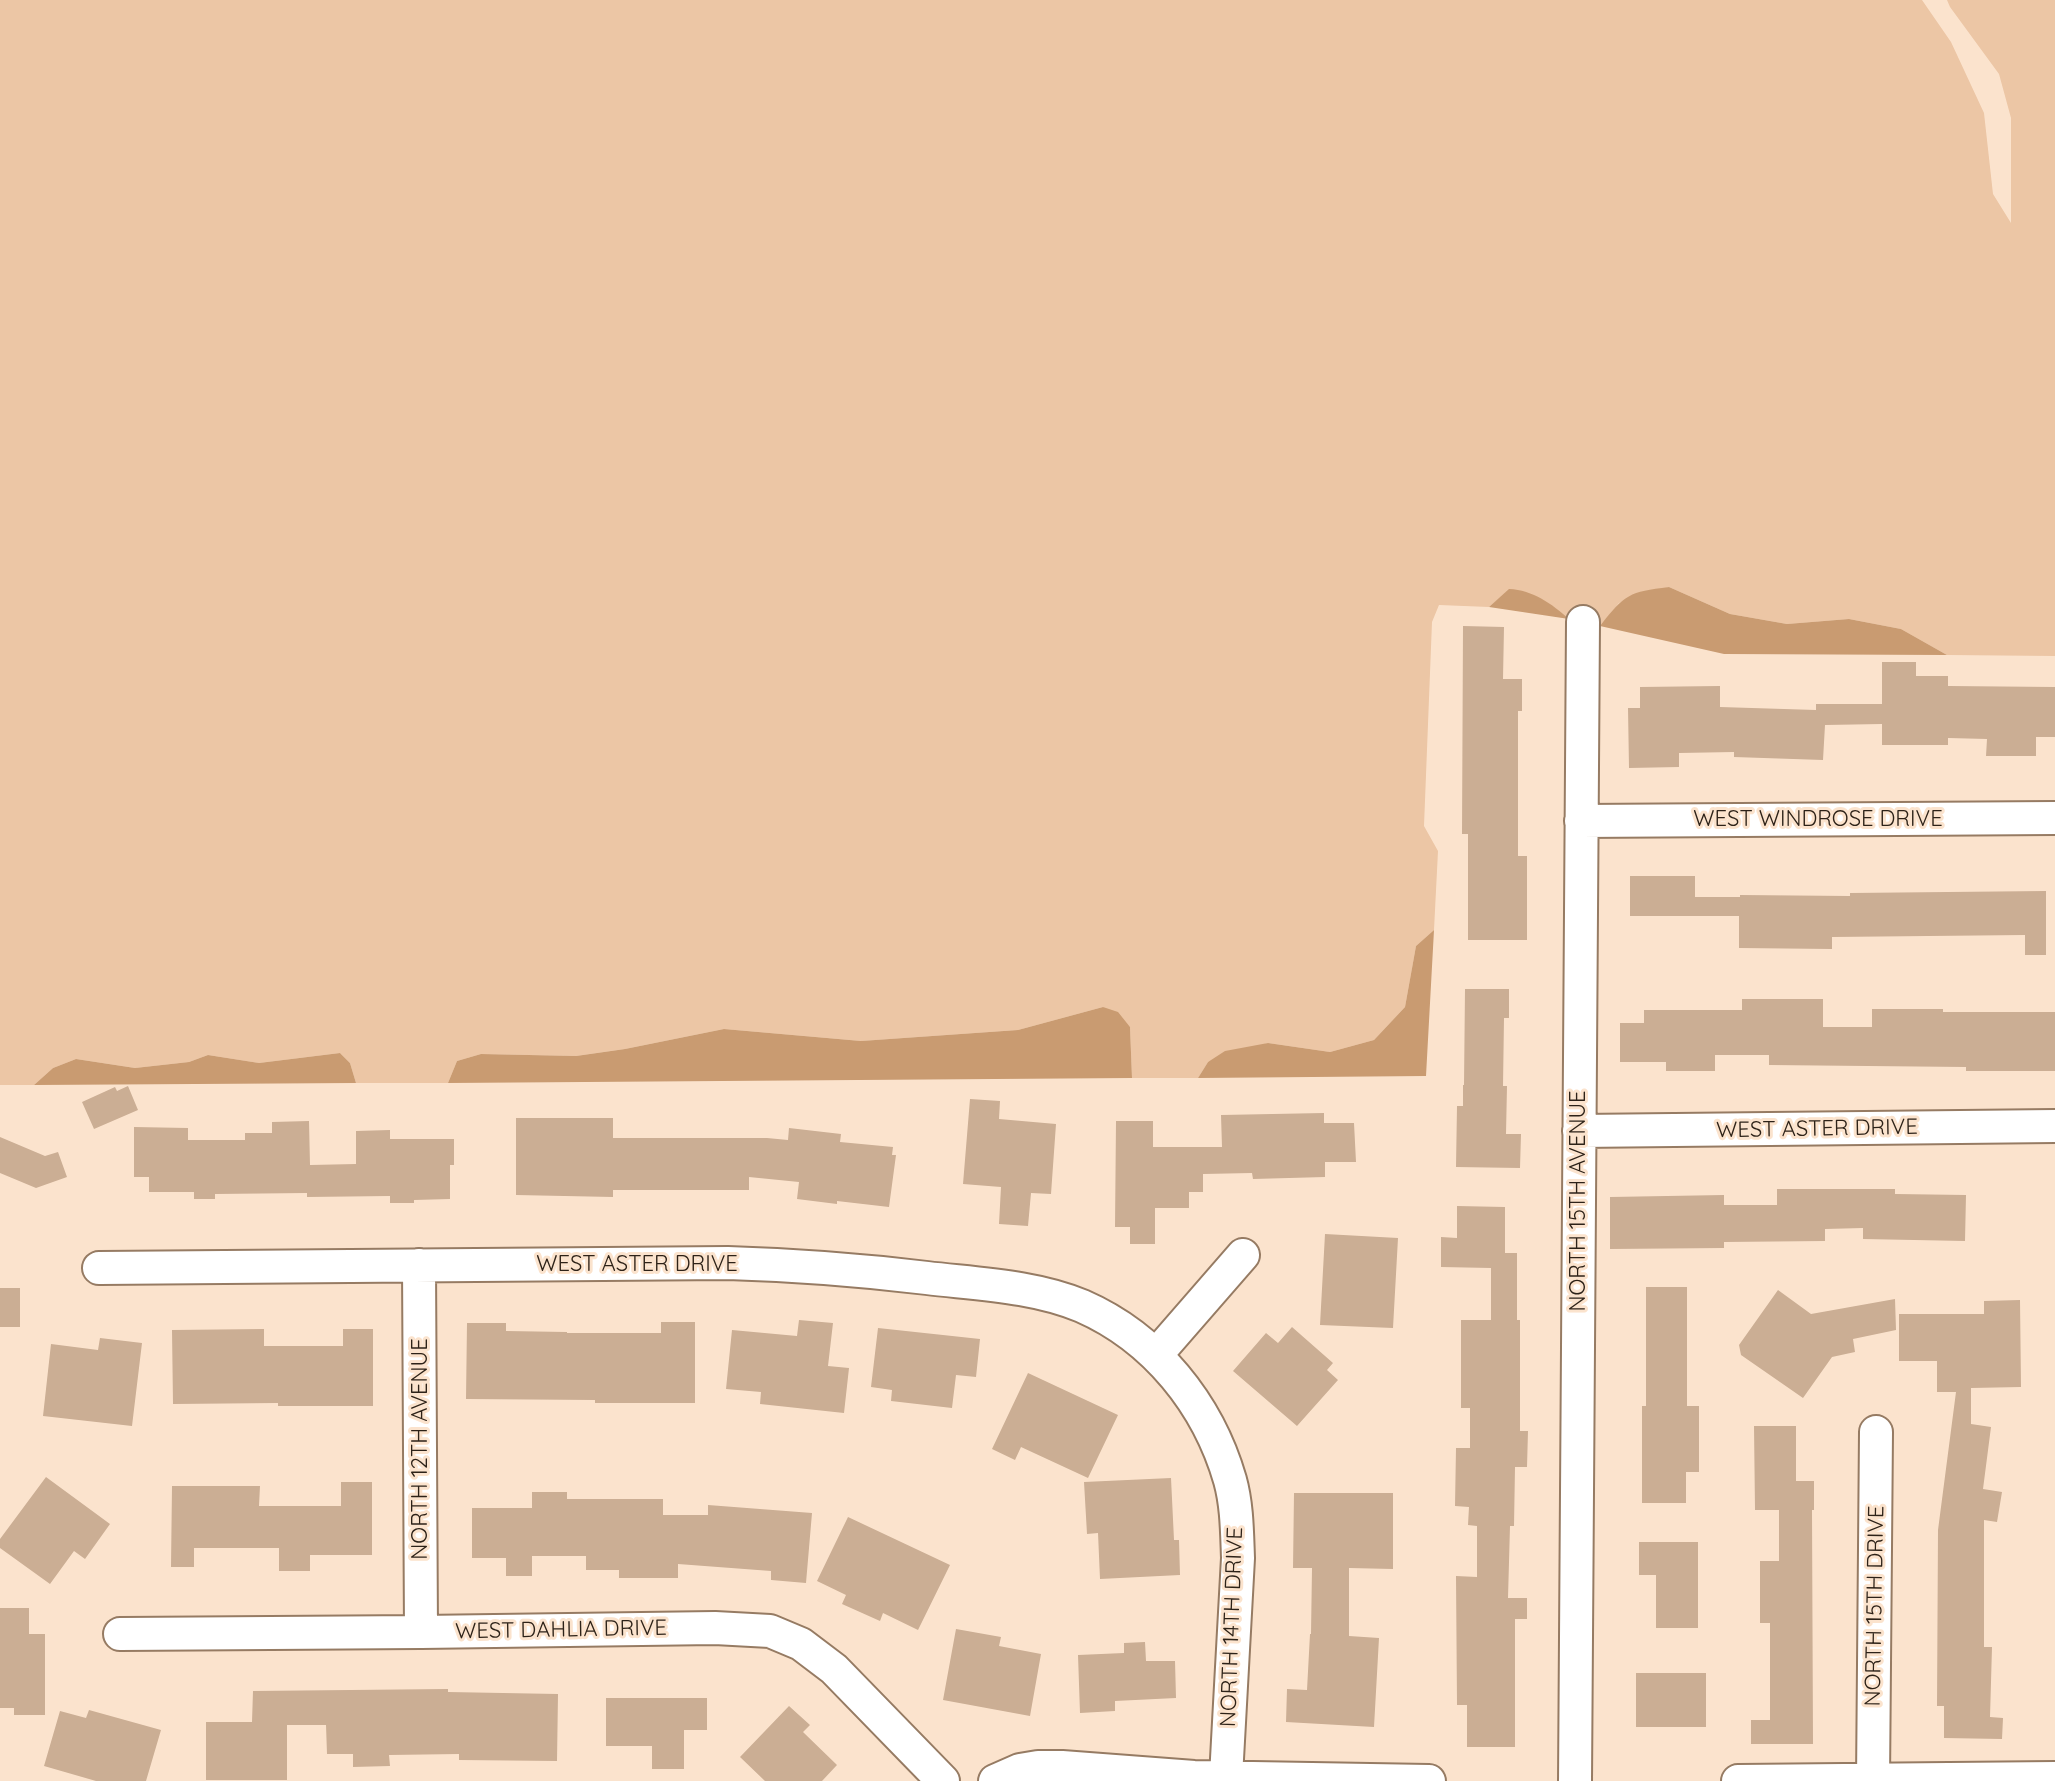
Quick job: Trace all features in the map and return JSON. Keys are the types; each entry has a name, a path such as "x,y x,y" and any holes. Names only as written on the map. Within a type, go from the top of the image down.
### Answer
{"street":[{"name":"NORTH 15TH AVENUE","path":"1575,1781 1583,622"},
{"name":"WEST WINDROSE DRIVE","path":"1581,821 2055,818"},
{"name":"WEST ASTER DRIVE","path":"1579,1131 2055,1126"},
{"path":"1156,1355 1243,1255"},
{"name":"WEST ASTER DRIVE","path":"99,1268 728,1263 860,1270 1022,1290 1080,1305 1130,1334 1156,1355"},
{"name":"NORTH 12TH AVENUE","path":"419,1265 421,1632"},
{"name":"NORTH 14TH DRIVE","path":"1156,1355 1184,1386 1204,1416 1231,1482 1238,1558 1226,1777"},
{"name":"NORTH 15TH DRIVE","path":"1873,1780 1876,1432"},
{"name":"WEST DAHLIA DRIVE","path":"120,1634 715,1628 770,1631 801,1644 834,1669 943,1781"},
{"path":"995,1781 1020,1770 1038,1767 1194,1777 1429,1781"},
{"path":"1738,1781 2055,1778"}],"shaded area":[{"path":"0,0 1922,0 1951,42 1984,113 1993,194 2011,223 2011,118 1999,74 1947,0 2055,0 2055,656 1947,655 1901,629 1849,619 1787,624 1730,614 1669,587 1619,603 1600,626 1569,619 1509,590 1489,607 1439,605 1432,622 1424,826 1438,851 1434,930 1416,946 1405,1007 1374,1040 1330,1052 1268,1043 1208,1062 1198,1078 1132,1078 1130,1027 1103,1007 1018,1030 861,1041 724,1029 576,1056 481,1054 457,1061 448,1083 356,1083 350,1063 340,1053 259,1063 208,1055 189,1062 135,1068 76,1059 53,1068 34,1085 0,1085"},
{"path":"1669,587 1730,614 1787,624 1849,619 1901,629 1947,655 1724,654 1600,626 1629,596"},
{"path":"1509,589 1542,599 1569,619 1489,607"},
{"path":"1434,930 1426,1076 1198,1078 1208,1062 1225,1051 1268,1043 1330,1052 1374,1040 1405,1007 1416,946"},
{"path":"1103,1007 1118,1012 1130,1027 1132,1078 448,1083 457,1061 481,1054 576,1056 724,1029 861,1041 1018,1030"},
{"path":"340,1053 350,1063 356,1083 34,1085 53,1068 76,1059 135,1068 189,1062 208,1055 259,1063"}],"building":[{"path":"1463,626 1504,627 1503,679 1522,679 1522,711 1518,711 1518,856 1527,856 1527,940 1468,940 1468,834 1462,834"},
{"path":"1882,662 1916,662 1916,676 1948,676 1948,686 2055,687 2055,737 2036,737 2036,756 1986,756 1987,739 1948,738 1948,745 1882,745 1882,724 1825,725 1823,760 1734,757 1734,752 1679,753 1679,767 1629,768 1628,708 1640,708 1640,687 1720,686 1720,707 1816,710 1816,704 1882,704"},
{"path":"1630,876 1695,876 1695,897 2046,891 2046,955 2025,955 2025,935 1832,937 1832,949 1739,948 1739,916 1630,916"},
{"path":"1465,989 1509,989 1509,1018 1504,1018 1503,1086 1507,1086 1506,1134 1521,1134 1520,1168 1456,1167 1457,1106 1463,1106"},
{"path":"1742,999 1823,999 1823,1027 1872,1027 1872,1009 2055,1012 2055,1071 1769,1065 1769,1055 1715,1055 1715,1071 1666,1071 1666,1062 1620,1062 1620,1023 1644,1023 1644,1010 1742,1010"},
{"path":"128,1086 138,1110 94,1129 82,1102 115,1087 117,1091"},
{"path":"970,1099 1000,1101 999,1119 1056,1124 1051,1194 1031,1193 1028,1226 999,1224 1001,1187 963,1184"},
{"path":"1324,1113 1324,1123 1354,1123 1356,1162 1325,1162 1325,1177 1253,1179 1252,1173 1203,1174 1203,1192 1189,1192 1189,1208 1155,1208 1155,1244 1130,1244 1130,1227 1115,1227 1116,1121 1153,1121 1153,1147 1222,1147 1221,1115"},
{"path":"516,1118 613,1118 613,1138 788,1140 789,1128 841,1134 840,1142 893,1147 892,1155 896,1155 889,1207 797,1199 799,1182 749,1177 749,1190 613,1190 613,1197 516,1195"},
{"path":"309,1121 310,1165 356,1164 356,1131 390,1130 390,1139 454,1139 450,1199 390,1203 390,1196 307,1197 307,1193 215,1194 215,1199 194,1199 194,1192 149,1192 149,1177 134,1177 134,1127 188,1128 188,1140 245,1140 245,1133 272,1133 272,1122"},
{"path":"0,1137 45,1156 58,1152 67,1177 36,1188 0,1173"},
{"path":"1777,1189 1895,1189 1895,1194 1966,1195 1965,1241 1863,1239 1863,1228 1825,1229 1825,1241 1724,1242 1724,1248 1610,1249 1610,1197 1724,1195 1724,1205 1777,1205"},
{"path":"1457,1206 1505,1207 1505,1253 1517,1253 1520,1431 1528,1431 1527,1467 1515,1467 1514,1526 1510,1526 1508,1598 1527,1598 1527,1619 1515,1619 1515,1747 1467,1747 1467,1705 1457,1705 1456,1576 1477,1577 1477,1526 1468,1525 1469,1507 1455,1506 1456,1448 1470,1448 1470,1408 1461,1408 1461,1320 1491,1320 1491,1268 1441,1267 1441,1237 1457,1238"},
{"path":"1325,1234 1398,1238 1393,1328 1320,1325"},
{"path":"1646,1287 1687,1287 1687,1406 1699,1406 1699,1472 1686,1472 1686,1503 1642,1503"},
{"path":"0,1288 20,1288 20,1327 0,1327"},
{"path":"1778,1290 1811,1314 1895,1299 1896,1330 1853,1339 1855,1352 1832,1357 1803,1398 1741,1355 1739,1345"},
{"path":"2020,1300 2021,1387 1971,1388 1971,1424 1991,1427 1983,1489 2002,1492 1997,1522 1984,1520 1984,1647 1992,1647 1990,1717 2003,1718 2002,1739 1944,1738 1944,1706 1937,1706 1938,1530 1956,1392 1937,1392 1937,1361 1899,1361 1899,1314 1984,1314 1984,1301"},
{"path":"799,1320 833,1323 828,1366 849,1368 844,1413 760,1404 761,1392 726,1389 732,1330 797,1336"},
{"path":"661,1322 695,1322 695,1403 466,1399 467,1323 506,1323 506,1331 661,1333"},
{"path":"1292,1327 1333,1363 1327,1370 1338,1380 1297,1426 1233,1371 1266,1333 1278,1343"},
{"path":"878,1328 980,1339 976,1377 956,1375 952,1408 891,1401 892,1390 871,1387"},
{"path":"264,1329 264,1346 343,1346 343,1329 373,1329 373,1406 173,1404 172,1330"},
{"path":"100,1338 142,1343 132,1426 43,1416 51,1344 98,1350"},
{"path":"1028,1373 1118,1415 1088,1478 1021,1447 1015,1460 992,1449"},
{"path":"1754,1426 1796,1426 1796,1481 1814,1481 1813,1744 1751,1744 1751,1720 1770,1720 1770,1623 1760,1623 1760,1561 1779,1561 1779,1510 1755,1510"},
{"path":"46,1477 110,1524 85,1559 74,1551 50,1584 0,1548 0,1539"},
{"path":"1171,1478 1174,1540 1179,1540 1180,1575 1100,1579 1098,1533 1087,1534 1084,1482"},
{"path":"341,1482 372,1482 372,1555 310,1555 310,1571 279,1571 279,1548 194,1548 194,1567 171,1567 172,1486 260,1486 259,1506 341,1506"},
{"path":"532,1492 567,1492 567,1499 663,1499 663,1515 708,1515 708,1505 812,1513 806,1583 771,1580 771,1571 678,1564 678,1578 619,1578 619,1570 586,1570 586,1556 532,1556 532,1576 506,1576 506,1558 472,1558 472,1508 532,1508"},
{"path":"1294,1493 1393,1493 1393,1569 1349,1568 1349,1636 1379,1638 1374,1727 1286,1722 1287,1689 1307,1690 1311,1634 1312,1568 1293,1568"},
{"path":"848,1517 950,1565 918,1630 883,1613 880,1621 842,1604 846,1595 817,1581"},
{"path":"1639,1542 1698,1542 1698,1628 1656,1628 1656,1575 1639,1575"},
{"path":"0,1608 29,1608 29,1634 45,1634 45,1715 14,1715 14,1708 0,1708"},
{"path":"956,1629 1001,1637 999,1646 1041,1654 1030,1716 943,1700"},
{"path":"1145,1642 1146,1661 1175,1661 1176,1698 1115,1701 1115,1711 1080,1713 1078,1655 1124,1653 1124,1643"},
{"path":"1636,1673 1706,1673 1706,1727 1636,1727"},
{"path":"448,1689 448,1692 558,1694 557,1761 459,1760 459,1754 389,1755 390,1766 353,1767 353,1754 327,1754 326,1725 287,1725 287,1780 206,1780 206,1722 252,1722 253,1691"},
{"path":"606,1698 707,1698 707,1730 684,1730 684,1769 652,1769 652,1746 606,1746"},
{"path":"789,1706 810,1725 803,1732 837,1765 822,1781 765,1781 740,1757"},
{"path":"89,1710 161,1730 146,1781 96,1781 44,1766 60,1711 86,1718"}]}
